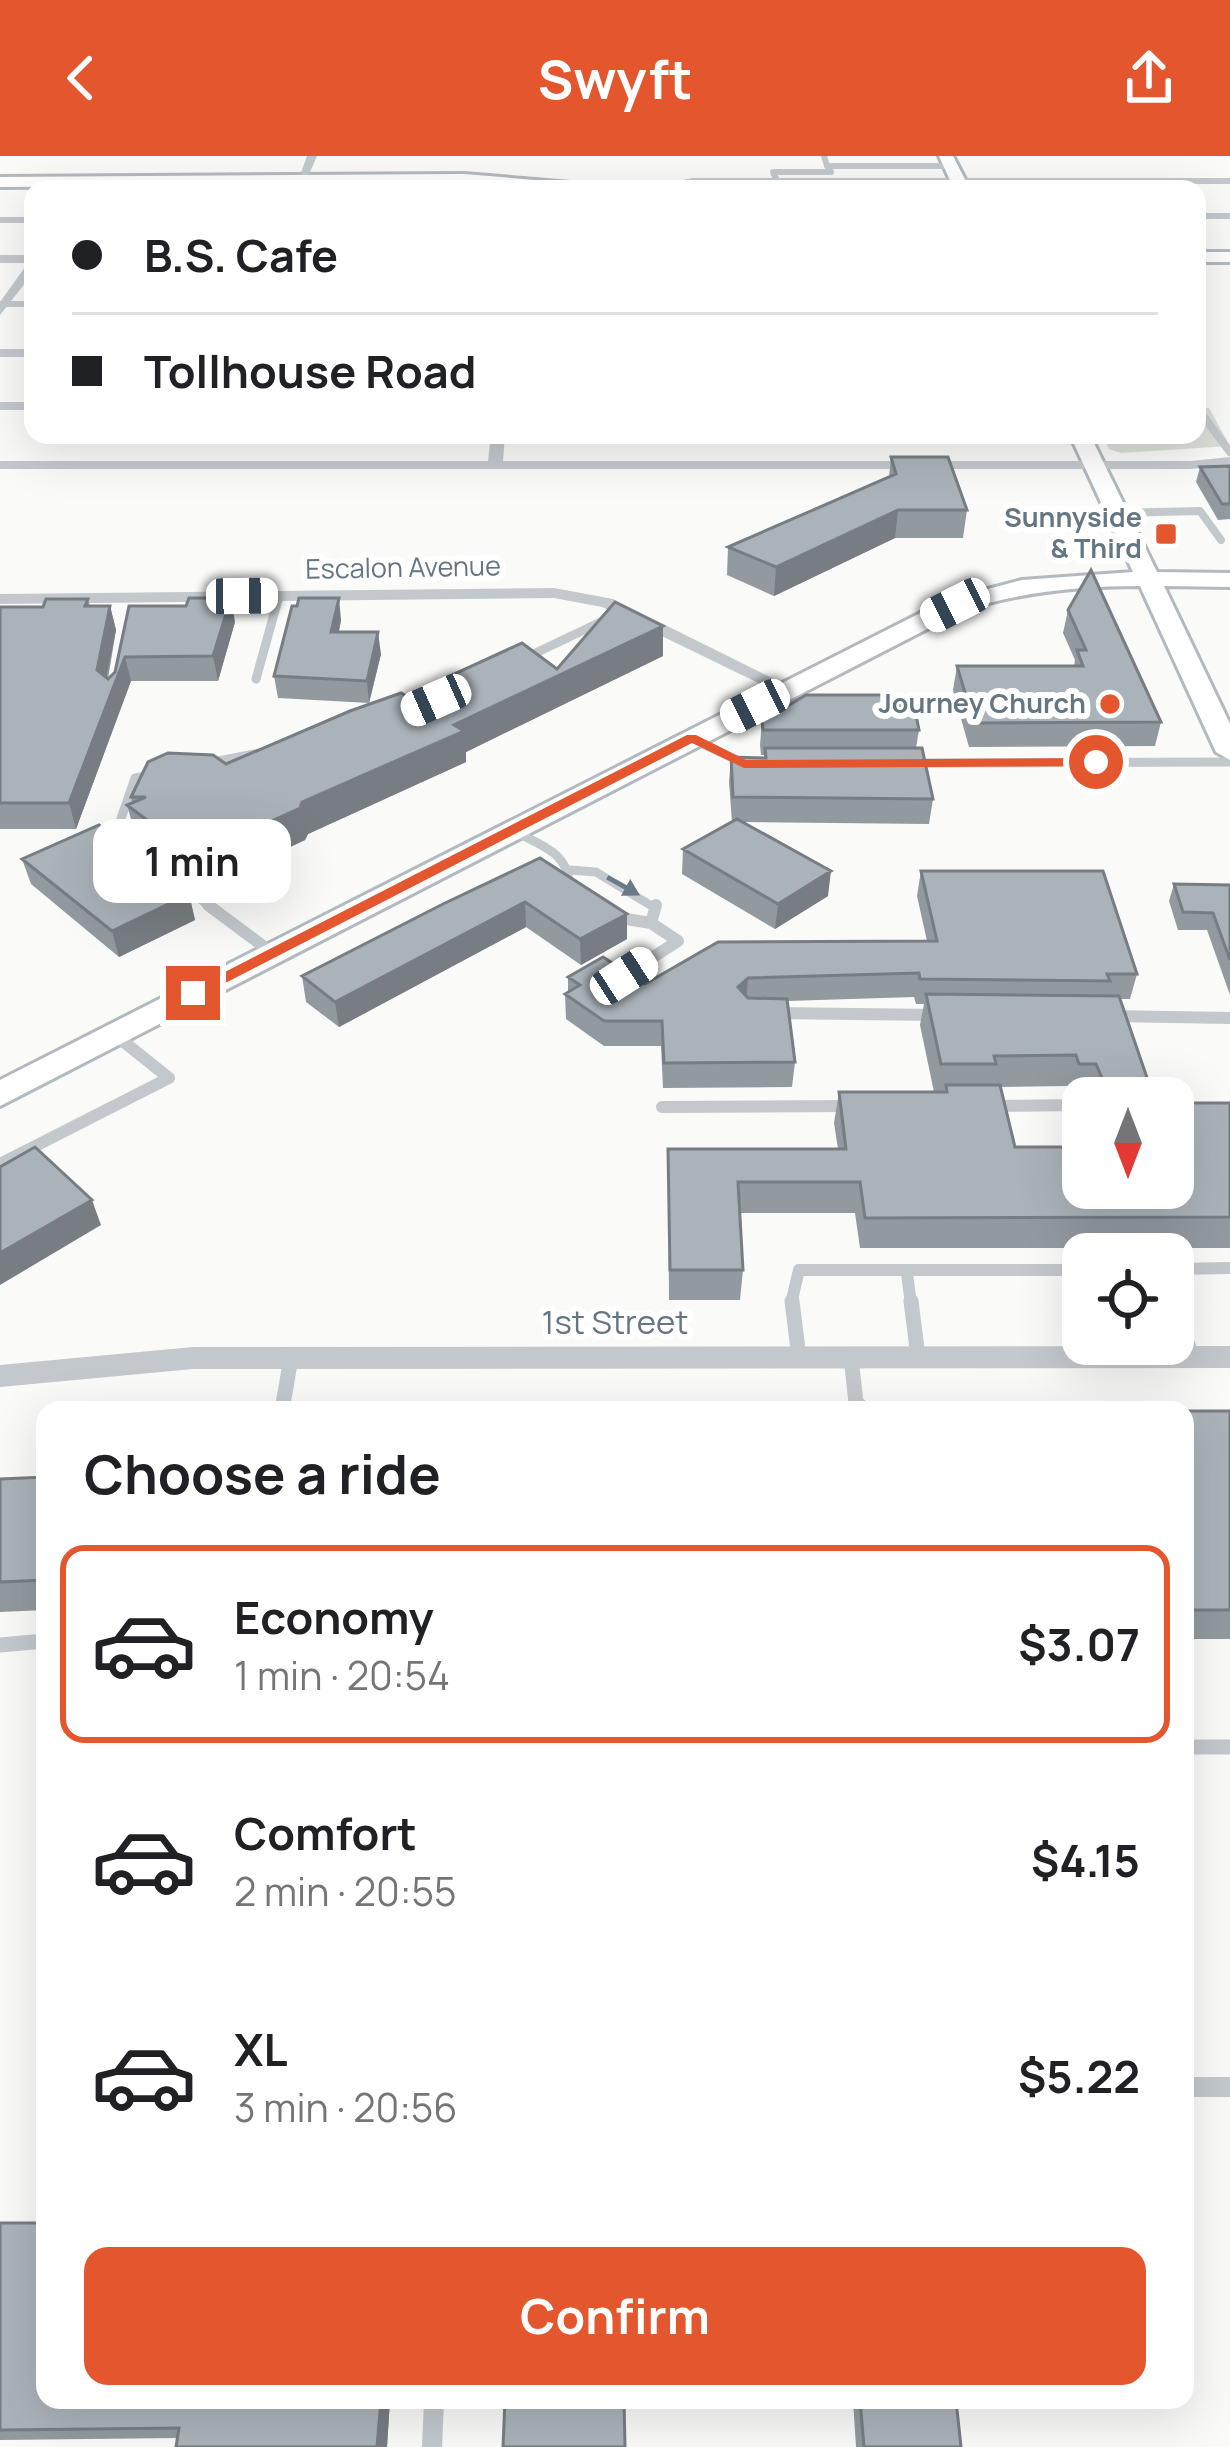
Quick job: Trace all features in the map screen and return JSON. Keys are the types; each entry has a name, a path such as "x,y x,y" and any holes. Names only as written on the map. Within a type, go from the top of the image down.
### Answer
{"main road":[{"path":"0,178 36,180"},
{"path":"249,180 336,180"},
{"path":"1084,444 1230,752"},
{"path":"0,1094 955,605 1045,582 1230,580"}],"street":[{"path":"302,179 312,156"},
{"path":"732,180 830,173 1196,180"},
{"path":"2,306 24,274"},
{"path":"495,465 497,444"},
{"path":"0,465 1094,465 1230,456"},
{"name":"Escalon Avenue","path":"0,598 131,604 278,596 554,593 607,603 787,690"},
{"name":"1st Street","path":"0,1376 193,1358 1062,1357"},
{"name":"1st Street","path":"1194,1357 1230,1357"}],"lane":[{"path":"824,156 830,173"},
{"path":"1206,420 1230,456"},
{"path":"1116,513 1201,512 1220,540"},
{"path":"256,680 278,596"},
{"path":"507,667 624,611"},
{"path":"692,738 744,764 767,764"},
{"path":"200,765 286,747"},
{"path":"906,763 1230,762"},
{"path":"132,846 116,833 135,778 178,770"},
{"path":"514,831 561,856 570,870 567,889 588,901"},
{"path":"570,870 596,872 656,905 651,923"},
{"path":"165,872 271,952"},
{"path":"605,912 623,922 651,923 678,941 624,976"},
{"path":"747,1013 954,1015"},
{"path":"1092,1016 1230,1018"},
{"path":"0,1164 169,1078 114,1034"},
{"path":"966,1106 1062,1105"},
{"path":"662,1107 873,1106"},
{"path":"1194,1269 1230,1268"},
{"path":"799,1358 791,1304 799,1270 907,1274 1062,1270"},
{"path":"907,1274 918,1357"},
{"path":"851,1357 856,1401"},
{"path":"287,1401 291,1358"},
{"path":"0,1645 36,1642"},
{"path":"1194,1747 1230,1747"},
{"path":"1194,2087 1230,2087"},
{"path":"432,2447 434,2409"}],"shaded area":[{"path":"1206,408 1230,446 1121,453 1106,444 1206,444"}],"building":[{"path":"891,457 948,457 967,510 898,510 776,567 728,547 896,474"},
{"path":"1230,466 1230,504 1222,504 1200,467"},
{"path":"1091,570 1161,722 974,723 957,666 1083,666 1077,650 1086,650 1068,610"},
{"path":"189,598 231,598 213,656 125,657 69,803 0,803 0,607 43,607 46,599 88,599 85,606 110,606 97,670 108,679 115,672 129,606 186,606"},
{"path":"299,598 339,598 331,632 378,632 367,681 274,676 292,606 297,606"},
{"path":"615,602 663,626 454,725 464,731 302,802 300,808 195,856 127,805 146,797 131,797 148,762 168,753 213,755 226,764 350,711 401,693 406,696 522,643 557,669"},
{"path":"806,695 912,695 919,730 763,730 762,721"},
{"path":"765,748 922,748 933,799 733,797 731,757 766,758"},
{"path":"737,819 831,871 778,904 683,849"},
{"path":"99,825 115,838 121,828 178,871 166,877 189,894 112,931 22,859"},
{"path":"540,858 627,914 580,939 525,902 335,1002 302,976 443,904"},
{"path":"921,871 1103,871 1137,974 1107,974 1110,981 920,979 919,973 748,978 738,987 748,998 787,999 795,1062 664,1063 662,1021 604,1021 565,994 580,985 568,977 603,957 645,984 718,942 937,941"},
{"path":"1174,884 1230,885 1230,960 1213,913 1183,912"},
{"path":"926,994 1119,996 1147,1077 1102,1077 1096,1064 1079,1064 1076,1055 994,1056 996,1064 941,1064"},
{"path":"946,1085 1000,1085 1015,1147 1062,1147 1062,1209 1194,1209 1194,1103 1230,1103 1230,1217 865,1218 860,1182 738,1182 743,1270 670,1270 668,1149 846,1149 839,1092 947,1092"},
{"path":"35,1147 92,1200 0,1253 0,1167"},
{"path":"1194,1411 1230,1411 1230,1610 1194,1610"},
{"path":"36,1477 36,1580 0,1582 0,1479"},
{"path":"0,2223 36,2223 36,2409 380,2409 377,2447 176,2447 179,2428 0,2430"},
{"path":"505,2409 624,2409 625,2447 503,2447"},
{"path":"861,2409 957,2409 961,2447 864,2447"}],"place":[{"name":"Sunnyside & Third","path":"1166,534"},
{"name":"Journey Church","path":"1110,704"}],"route":[{"path":"193,993 692,738 744,764 1096,762"}]}
